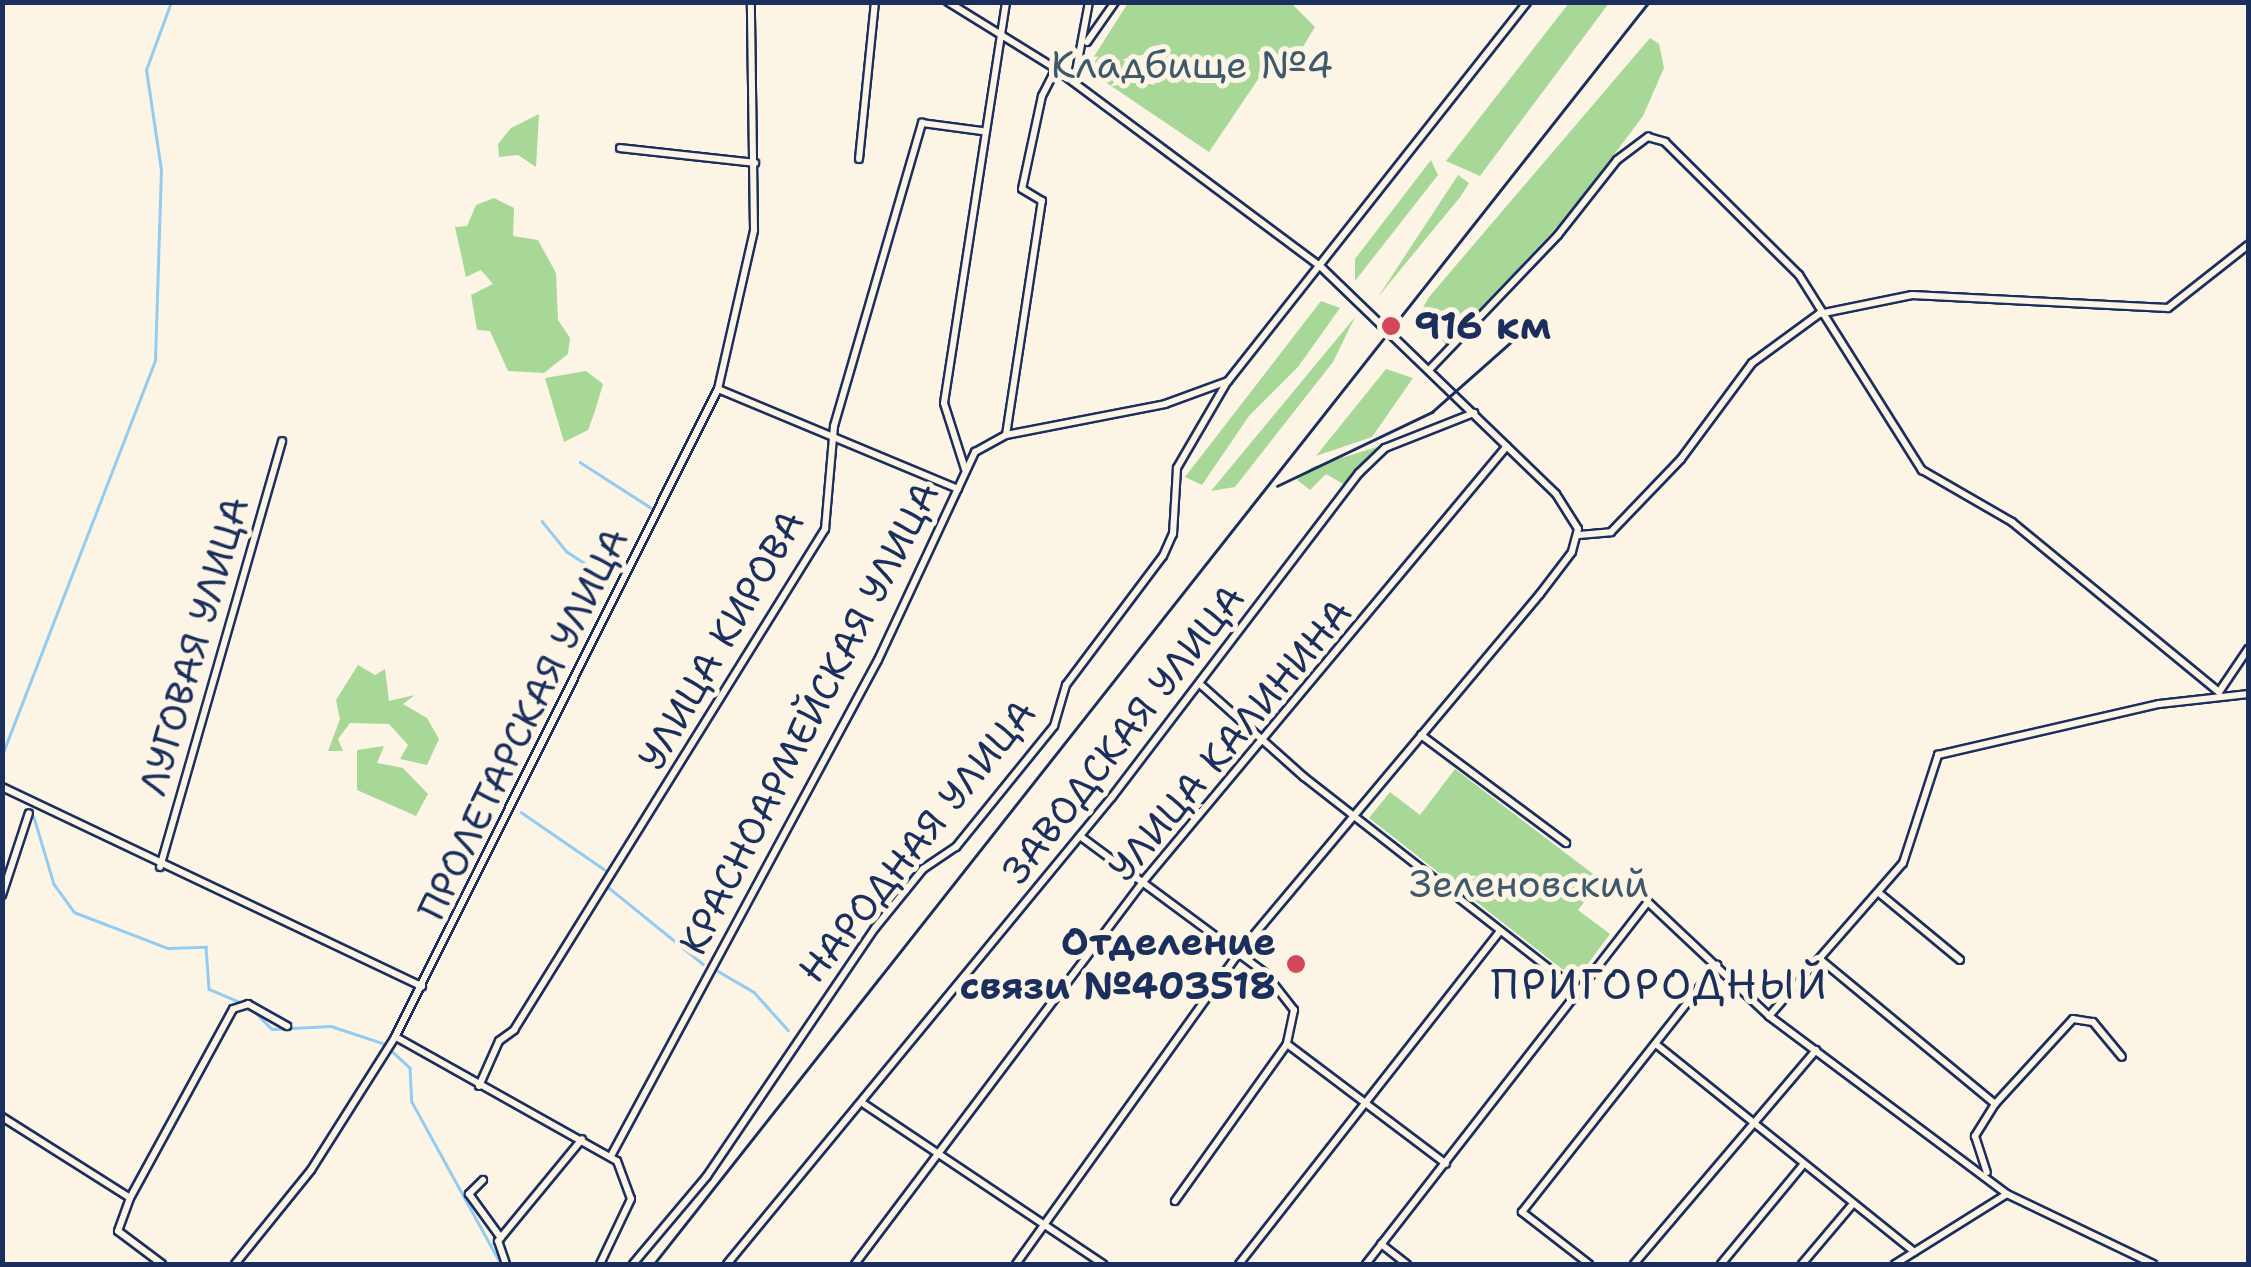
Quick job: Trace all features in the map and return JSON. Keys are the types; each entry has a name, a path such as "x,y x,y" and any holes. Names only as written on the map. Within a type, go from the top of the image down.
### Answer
{"street":[{"name":"ПРОЛЕТАРСКАЯ УЛИЦА","path":"235,1264 311,1170 395,1037 718,388 754,230 751,2"},
{"path":"859,159 875,2"},
{"path":"948,2 1056,69 1320,266 1388,327 1567,505 1578,535"},
{"name":"КРАСНОАРМЕЙСКАЯ УЛИЦА","path":"611,1156 878,660 965,470 944,404 982,132 1006,2"},
{"path":"1074,82 1085,46 1089,2"},
{"path":"1085,46 1115,2"},
{"name":"НАРОДНАЯ УЛИЦА","path":"633,1264 718,1160 875,928 923,869 956,847 1054,726 1066,685 1163,556 1173,534 1177,468 1228,381 1527,2"},
{"path":"1006,435 1042,200 1022,189 1042,96 1056,69"},
{"name":"УЛИЦА КИРОВА","path":"479,1086 499,1042 514,1030 826,529 839,439 834,426 908,191 922,123 982,132"},
{"path":"1430,369 1558,235 1616,160 1648,137 1683,158 1789,264 1922,470 2012,522 2219,692"},
{"path":"620,148 756,163"},
{"path":"1578,535 1611,532 1681,459 1752,363 1819,314 1912,296 2168,308 2248,245"},
{"path":"965,470 982,446 1006,435 1165,404 1228,381"},
{"path":"718,388 958,489"},
{"name":"ЗАВОДСКАЯ УЛИЦА","path":"726,1264 864,1104 1202,685 1360,473 1385,448 1474,412"},
{"name":"ЛУГОВАЯ УЛИЦА","path":"160,867 282,441"},
{"name":"УЛИЦА КАЛИНИНА","path":"855,1264 1142,883 1263,743 1507,446"},
{"path":"1016,1264 1238,954 1540,594 1578,535"},
{"path":"2219,692 2248,649"},
{"path":"1202,685 1263,743 1578,990"},
{"path":"1769,1016 1879,893 1913,843 1938,756 2219,692 2248,694"},
{"path":"1421,735 1566,843"},
{"path":"2,788 160,867 422,986"},
{"path":"2,895 29,812"},
{"path":"1080,836 1238,954 1291,1003 1296,1024 1286,1044 1175,1201"},
{"path":"1879,893 1960,960"},
{"path":"1366,1264 1643,903 1674,920 1769,1016 2007,1194 2153,1264"},
{"path":"1239,1264 1500,931"},
{"path":"1821,960 1995,1104"},
{"path":"1589,1264 1522,1212 1718,965"},
{"path":"162,1264 118,1231 130,1198 232,1009 245,1004 287,1026"},
{"path":"1990,1178 1975,1136 1995,1104 2073,1019 2093,1022 2122,1057"},
{"path":"395,1037 611,1156 632,1190 622,1222 600,1264"},
{"path":"1286,1044 1446,1164"},
{"path":"1657,1045 1850,1206 1914,1252"},
{"path":"1634,1264 1816,1050"},
{"path":"864,1104 1103,1264"},
{"path":"2,1117 130,1198"},
{"path":"501,1238 582,1139"},
{"path":"1721,1264 1802,1166"},
{"path":"483,1180 469,1194 501,1238 506,1264"},
{"path":"1896,1264 2007,1194"},
{"path":"1802,1264 1850,1206"},
{"path":"1381,1244 1407,1264"}],"green space":[{"name":"Кладбище №4","path":"1128,3 1291,3 1315,27 1288,71 1269,63 1209,152 1086,69"},
{"path":"1569,3 1609,3 1480,176 1446,161"},
{"path":"1650,38 1659,44 1664,68 1643,116 1571,212 1446,345 1420,313 1429,297"},
{"path":"539,114 536,167 518,155 499,157 498,144 511,128"},
{"path":"1431,160 1438,175 1355,281 1355,259"},
{"path":"1458,175 1469,183 1461,196 1378,297"},
{"path":"494,198 514,208 513,236 538,240 556,273 558,320 570,338 568,354 544,373 508,371 490,331 477,330 471,295 493,284 481,270 466,277 455,227 467,226 476,205"},
{"path":"1321,301 1340,308 1298,367 1249,416 1202,485 1185,477"},
{"path":"1355,317 1333,362 1235,487 1211,491"},
{"path":"1386,369 1413,378 1372,437 1316,456"},
{"path":"586,371 603,384 595,411 588,430 564,442 545,378"},
{"path":"1377,447 1345,485 1326,474 1310,490 1297,480 1312,467"},
{"path":"358,665 375,675 385,669 389,701 415,695 403,704 427,718 439,739 427,765 400,759 408,745 389,724 350,723 338,739 343,751 328,751 340,719 336,700"},
{"path":"384,746 377,763 403,768 428,794 416,816 357,790 357,750"},
{"name":"Зеленовский","path":"1455,769 1601,880 1578,910 1610,934 1576,980 1369,818 1390,792 1420,815"}],"waterway":[{"path":"2,755 155,360 161,170 146,70 171,2"},
{"path":"580,462 653,509"},
{"path":"542,521 566,551 609,579"},
{"path":"521,812 607,871"},
{"path":"34,817 54,884 74,912 168,948 206,947 209,989 245,1004"},
{"path":"608,887 703,964"},
{"path":"718,971 754,992 788,1030"},
{"path":"252,1009 272,1029 331,1026 385,1044"},
{"path":"393,1052 410,1068 412,1102 501,1264"}],"railway":[{"path":"654,1264 1649,2"},
{"path":"1277,486 1432,412 1519,335"}],"place":[{"name":"916 км","path":"1391,326"},
{"name":"Отделение связи №403518","path":"1296,964"}],"district":[{"name":"ПРИГОРОДНЫЙ","path":"1660,984"}]}
